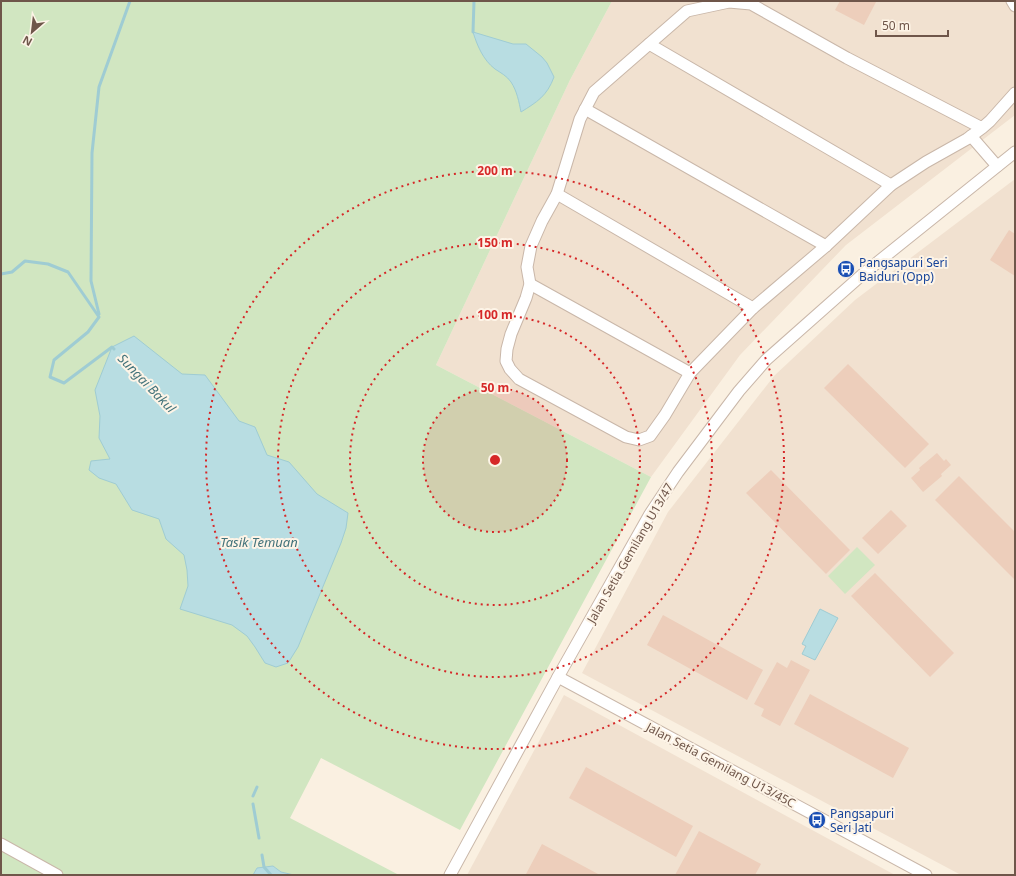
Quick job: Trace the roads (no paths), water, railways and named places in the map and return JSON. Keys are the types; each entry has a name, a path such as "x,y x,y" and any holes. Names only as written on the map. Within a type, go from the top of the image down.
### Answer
{"street":[{"path":"1012,1 1015,6"},
{"path":"982,128 854,62 751,4 729,2 687,11 594,92 580,118 557,194 542,221 531,246 527,267 530,284 526,298 511,334 507,349 506,361 510,369 519,379 626,437 639,440 650,436 665,415 690,373 753,308 826,246 892,185 971,136 982,128 990,122 1015,92"},
{"path":"649,44 892,185"},
{"path":"585,109 826,246"},
{"path":"971,136 997,166"},
{"name":"Jalan Setia Gemilang U13/47","path":"450,875 558,677 650,514 687,460 739,391 766,360 862,274 1015,152"},
{"path":"557,194 753,308"},
{"path":"530,284 690,373"},
{"name":"Jalan Setia Gemilang U13/45C","path":"558,677 926,875"},
{"path":"1,844 57,875"}],"water":[{"path":"473,32 513,44 526,44 542,57 547,63 554,77 545,94 537,102 521,112 519,100 513,85 506,76 495,69 487,61"},
{"name":"Tasik Temuan","path":"134,336 182,374 205,375 239,421 255,427 267,455 289,462 317,494 348,513 346,528 341,543 298,647 288,663 276,667 265,663 247,636 232,625 180,609 188,586 184,555 166,539 159,519 132,510 116,484 99,478 89,470 91,461 110,459 99,438 100,416 95,390 112,347"},
{"path":"820,609 838,618 815,660 802,654 806,646 802,644"},
{"path":"273,866 281,872 294,875 253,875 257,868"}],"waterway":[{"path":"99,314 91,281 92,153 99,87 130,1"},
{"path":"473,32 474,1"},
{"name":"Sungai Bakul","path":"1,274 12,272 25,261 48,264 68,272 99,317 88,332 54,360 50,377 64,383 112,347 114,349"},
{"name":"Sungai Bakul","path":"253,796 257,787"},
{"name":"Sungai Bakul","path":"253,804 259,838"},
{"name":"Sungai Bakul","path":"262,855 264,867 271,875"}],"place":[{"name":"Pangsapuri Seri Baiduri (Opp)","path":"846,269"},
{"name":"Pangsapuri Seri Jati","path":"817,820"}]}
